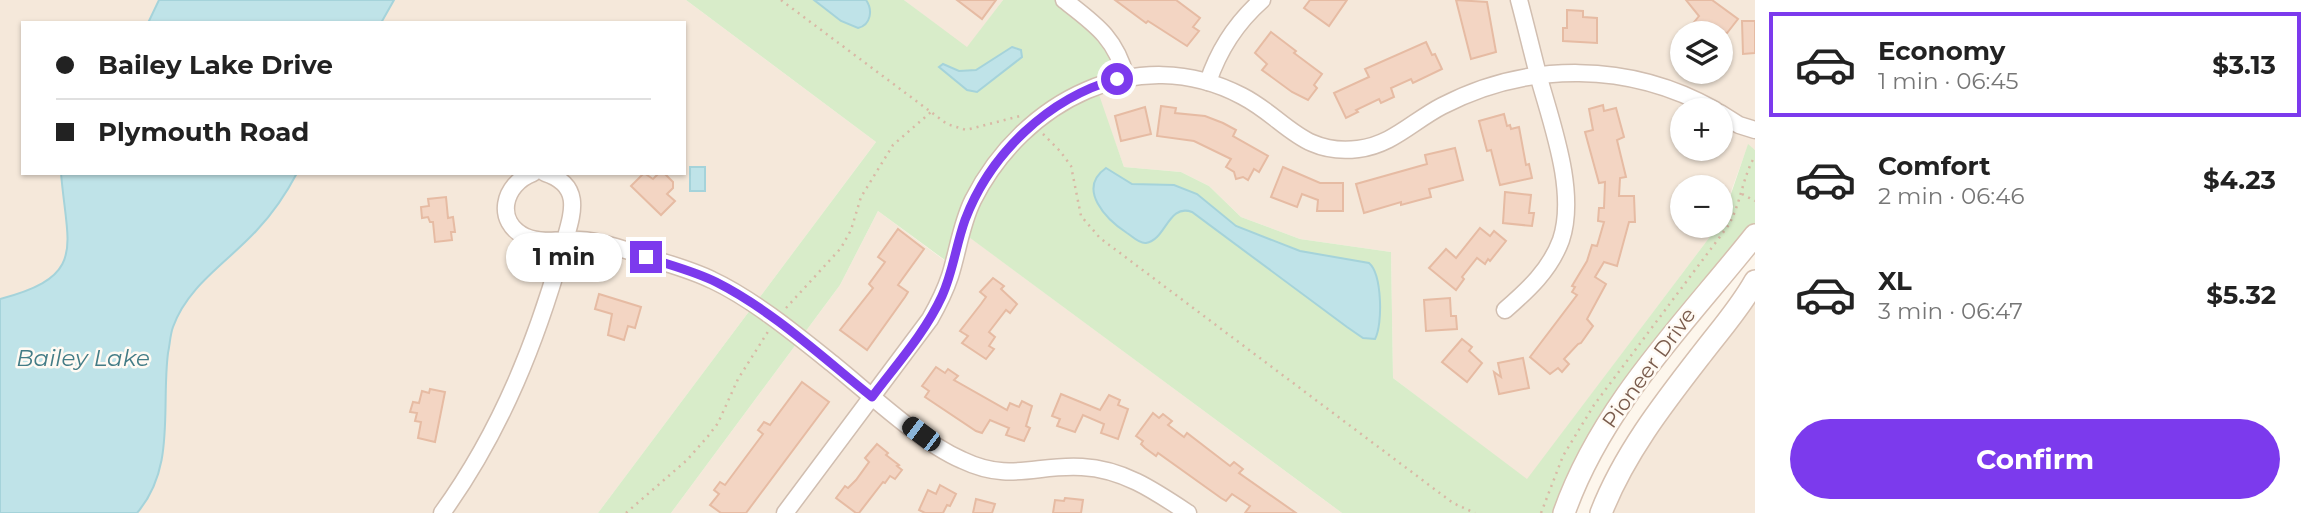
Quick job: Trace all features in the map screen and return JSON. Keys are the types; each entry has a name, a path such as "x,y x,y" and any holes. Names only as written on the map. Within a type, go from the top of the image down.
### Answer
{"street":[{"path":"1064,0 1108,37 1120,56 1126,78"},
{"path":"1208,82 1225,43 1242,20 1262,0"},
{"path":"1505,310 1532,285 1550,262 1561,239 1566,218 1565,179 1519,0"},
{"path":"785,513 936,308 950,276 961,232 973,202 1002,156 1034,124 1061,104 1096,86 1126,78 1168,75 1208,82 1253,102 1300,138 1328,147 1348,149 1385,142 1441,107 1477,91 1538,75 1585,73 1632,78 1690,98"},
{"path":"1747,128 1755,143"},
{"path":"530,175 516,183 509,191 506,201 509,221 523,235 533,239 600,242 713,280 754,305 939,447 967,463 1006,472 1066,467 1105,470 1138,482 1188,513"},
{"path":"442,513 471,472 508,403 541,320 565,240 573,201 563,182 549,175"},
{"name":"Pioneer Drive","path":"1564,513 1586,461 1615,411 1698,301 1755,235"},
{"name":"Pioneer Drive","path":"1601,513 1637,442 1737,311 1755,281"}],"path":[{"path":"781,0 954,127 966,130 1017,115 1027,117"},
{"path":"1042,134 1071,166 1082,216 1100,238 1453,503 1475,513"},
{"path":"1541,513 1563,456 1584,420 1673,296 1728,226 1755,156"},
{"path":"1742,194 1755,201"}],"shaded area":[{"path":"0,0 686,0 876,142 598,513 0,513"},
{"path":"904,0 1003,0 967,48"},
{"path":"1064,0 1755,0 1755,150 1748,145 1733,186 1733,175 1670,175 1670,238 1709,238 1527,480 1393,378 1391,252 1300,239 1241,217 1209,186 1181,172 1124,167"},
{"path":"878,211 952,266 961,231 1342,513 671,513 840,285"},
{"path":"1755,296 1755,513 1608,513 1634,460"}],"green space":[{"path":"686,0 904,0 967,47 1003,0 1064,0 1092,21 1126,78 1096,86 1124,167 1181,172 1209,186 1241,217 1300,239 1391,252 1393,378 1527,479 1709,238 1733,238 1733,188 1748,144 1755,150 1755,223 1556,513 1342,513 962,232 953,266 878,211 840,285 671,513 598,513 876,142"}],"water":[{"path":"159,0 394,0 382,21 149,21"},
{"path":"814,0 866,0 870,17 866,24 858,28 841,21"},
{"path":"1012,47 1021,50 1022,57 977,92 967,90 939,67 943,64 959,71 976,70"},
{"path":"690,167 705,167 705,191 690,191"},
{"path":"1106,168 1132,184 1174,185 1197,194 1236,226 1300,251 1369,263 1377,277 1380,300 1375,339 1363,338 1347,327 1192,212 1177,213 1153,240 1143,243 1136,240 1111,220 1098,204 1094,185 1097,176"},
{"name":"Bailey Lake","path":"61,175 296,175 263,224 199,286 180,312 172,330 168,353 162,457 149,495 137,513 0,513 0,299 48,280 60,269 66,255 68,239"}],"building":[{"path":"957,0 996,0 982,19"},
{"path":"1115,0 1176,0 1200,18 1193,27 1199,31 1187,46 1148,21 1146,23"},
{"path":"1310,0 1347,0 1329,26 1304,8"},
{"path":"1456,0 1487,2 1496,52 1471,59"},
{"path":"1686,0 1712,0 1738,19 1733,25 1733,21 1695,21 1699,16"},
{"path":"1567,10 1583,11 1583,17 1597,18 1597,43 1563,41 1563,28 1567,28"},
{"path":"1742,21 1755,21 1755,53 1743,54"},
{"path":"1271,32 1322,74 1314,85 1317,88 1308,100 1262,70 1267,64 1255,53"},
{"path":"1426,42 1442,69 1413,83 1411,79 1391,88 1394,97 1381,103 1379,99 1346,118 1334,93 1369,77 1365,69"},
{"path":"1603,105 1604,111 1616,108 1624,137 1617,140 1626,177 1620,178 1619,196 1634,196 1635,222 1629,222 1617,266 1604,262 1595,277 1606,284 1587,319 1593,326 1581,343 1564,359 1569,364 1562,372 1558,368 1550,374 1530,357 1577,295 1572,292 1575,287 1572,286 1587,261 1592,245 1597,246 1604,222 1598,221 1599,208 1604,208 1605,182 1599,183 1585,132 1593,130 1589,109"},
{"path":"1161,106 1176,108 1175,113 1205,116 1236,130 1233,136 1268,156 1259,172 1254,169 1248,180 1243,177 1236,179 1234,172 1226,167 1231,159 1194,141 1157,136"},
{"path":"1145,107 1151,134 1121,141 1115,116"},
{"path":"1504,114 1507,126 1510,125 1511,129 1519,127 1526,165 1529,164 1532,178 1500,185 1491,150 1487,151 1479,121"},
{"path":"1455,148 1463,180 1429,189 1431,197 1401,205 1401,202 1364,213 1356,184 1427,164 1425,155"},
{"path":"1283,167 1320,183 1343,183 1343,211 1317,211 1318,200 1302,194 1297,207 1271,197"},
{"path":"642,175 653,179 657,175 666,175 673,182 673,188 667,194 675,201 661,215 631,186"},
{"path":"1505,192 1531,195 1529,213 1534,213 1532,226 1503,223"},
{"path":"446,197 448,218 453,217 455,232 451,232 452,240 435,242 433,222 430,222 428,217 422,218 421,207 429,206 428,199"},
{"path":"1480,228 1490,236 1494,231 1506,241 1485,264 1477,258 1462,277 1464,279 1456,290 1429,268 1446,249 1456,258"},
{"path":"898,229 924,249 898,285 908,292 867,350 840,330 873,288 869,284 885,262 878,257"},
{"path":"993,278 1004,286 1001,289 1017,304 1010,313 1006,310 989,332 995,337 989,346 994,349 986,359 962,343 968,336 960,331 986,297 980,292"},
{"path":"599,294 641,307 635,328 628,326 624,340 608,335 612,314 595,309"},
{"path":"1450,298 1451,316 1456,316 1457,329 1426,331 1424,300"},
{"path":"1462,339 1472,347 1469,351 1482,363 1467,382 1442,362"},
{"path":"1523,358 1529,388 1499,394 1494,372 1501,377 1498,363"},
{"path":"936,367 945,373 948,369 958,376 954,380 1007,410 1010,403 1019,407 1022,401 1032,406 1026,426 1030,428 1024,441 1006,435 1009,428 990,420 982,433 976,431 925,397 929,391 922,386"},
{"path":"802,382 829,402 746,513 721,513 710,505 719,494 714,490 720,482 725,485 763,434 758,430 764,422 770,425"},
{"path":"430,389 445,392 435,442 418,438 421,422 415,421 417,413 410,412 413,402 419,403 422,391 429,393"},
{"path":"1061,394 1100,410 1109,395 1120,400 1118,405 1128,409 1118,439 1101,433 1104,424 1083,415 1075,432 1057,426 1060,419 1052,416"},
{"path":"1153,413 1159,418 1163,414 1172,421 1168,425 1184,437 1187,433 1230,466 1234,462 1243,469 1239,473 1296,513 1245,513 1250,506 1232,494 1226,501 1158,453 1156,456 1141,444 1143,441 1136,436"},
{"path":"877,444 902,470 895,479 890,476 883,482 859,513 856,513 836,498 845,486 848,488 856,480 869,462 865,458"},
{"path":"940,485 956,494 950,506 947,505 943,513 925,513 919,510 928,490 936,494"},
{"path":"1065,498 1083,500 1081,513 1053,513 1055,500 1064,501"},
{"path":"976,499 995,504 992,513 973,513"}],"route":[{"path":"646,257 702,275 734,292 821,355 872,397 936,308 946,288 961,232 973,202 1002,156 1034,124 1061,104 1084,91 1117,79"}]}
